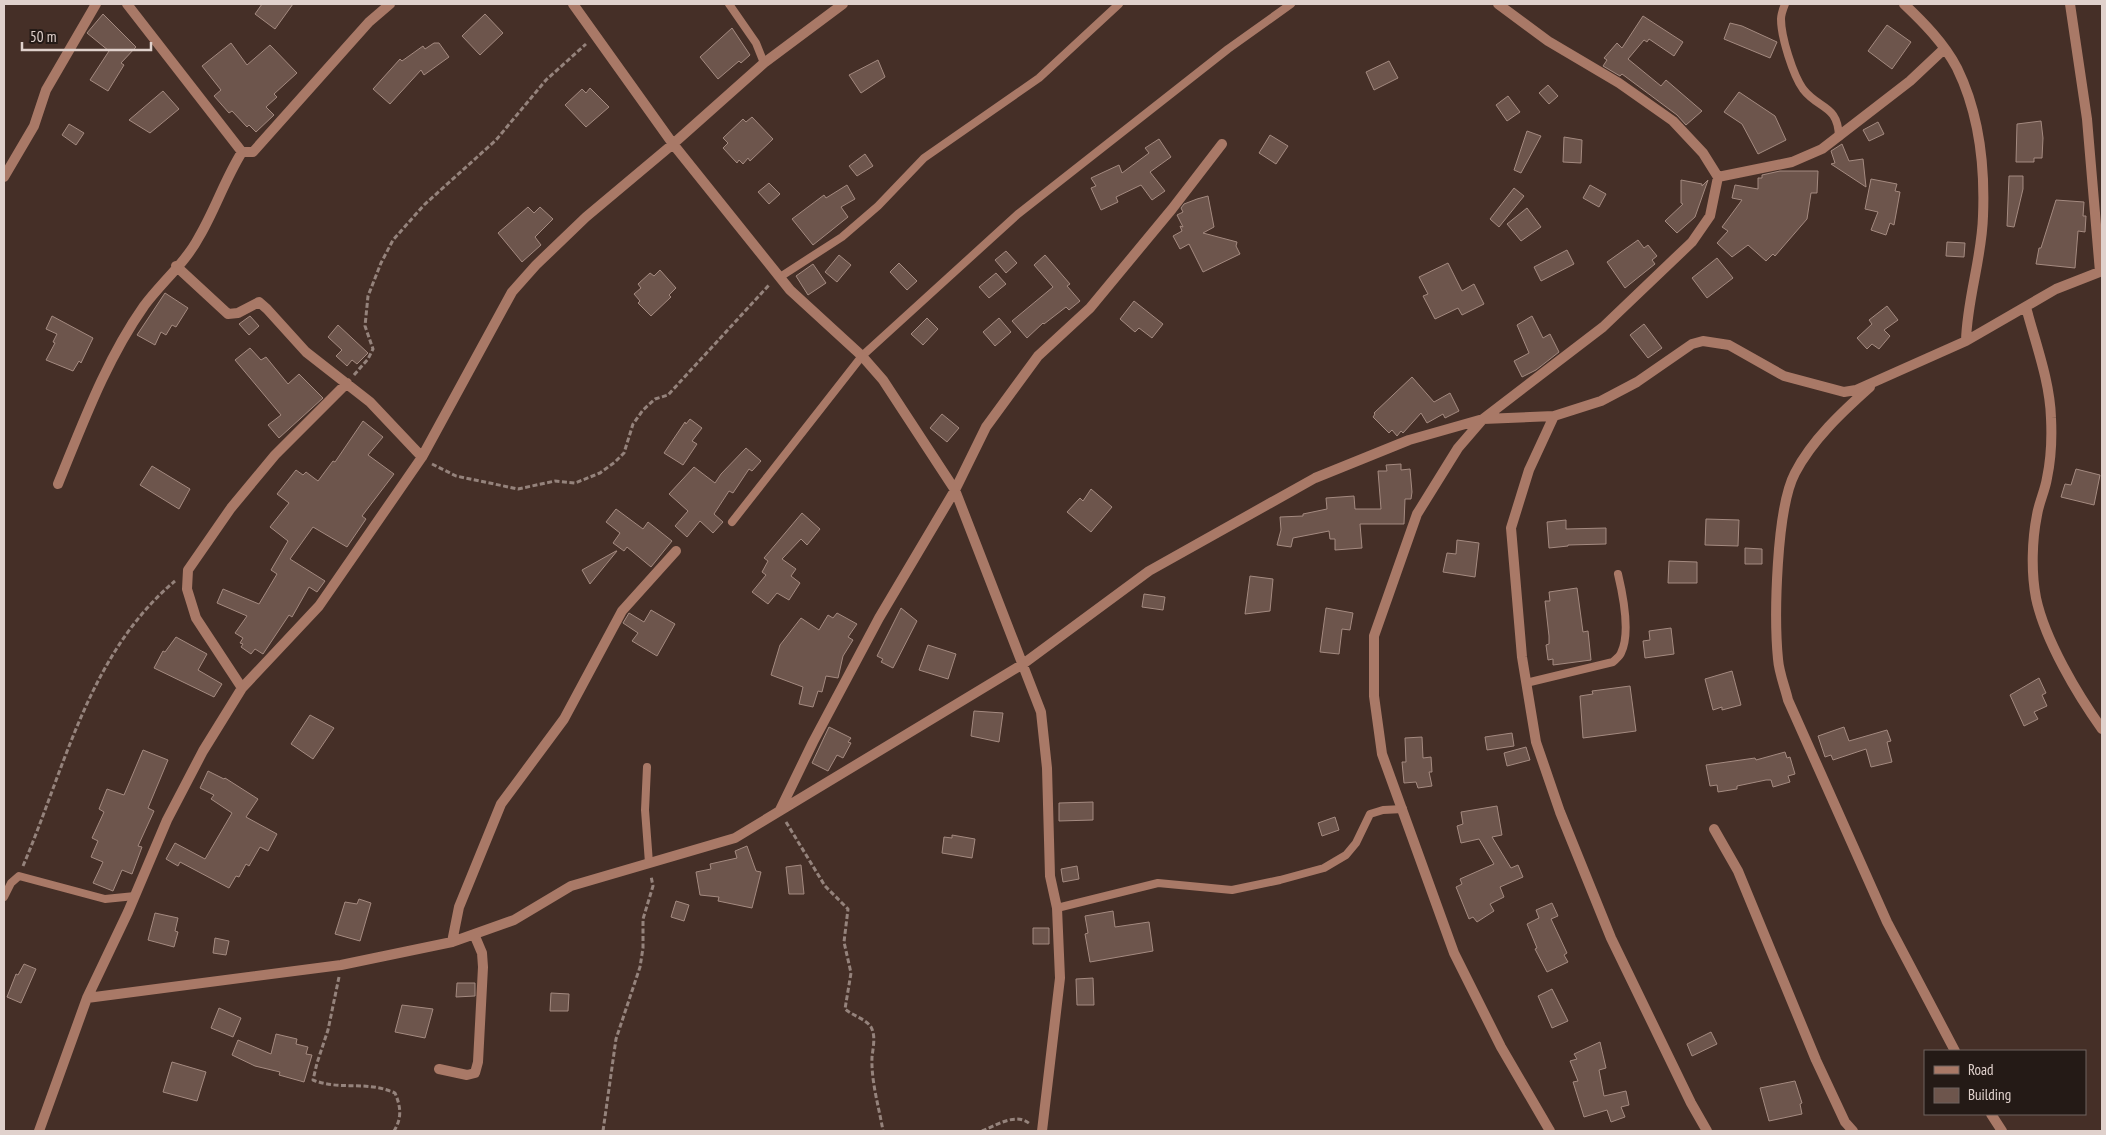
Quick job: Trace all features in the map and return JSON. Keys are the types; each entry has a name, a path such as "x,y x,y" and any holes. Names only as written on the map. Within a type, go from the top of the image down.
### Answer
{"street":[{"path":"4,177 34,126 46,90 96,4"},
{"path":"127,4 242,152"},
{"path":"242,152 253,152 369,22 390,4"},
{"path":"573,4 673,144 790,290 862,356 883,380 955,490 1040,712 1047,768 1050,876 1057,908 1060,978 1042,1131"},
{"path":"39,1131 87,998 135,896 167,820 203,750 242,688 319,606 422,457 512,292 536,265 586,217 764,64 843,4"},
{"path":"1498,4 1548,41 1619,83 1673,121 1703,154 1718,177 1710,216 1692,242 1603,327 1483,419 1458,448 1417,514 1374,636 1374,696 1382,754 1454,953 1501,1047 1550,1131"},
{"path":"1904,4 1944,49 1956,68 1975,115 1981,163 1984,217 1967,315 1966,340"},
{"path":"87,998 341,964 452,942 514,920 571,886 735,838 1023,664 1149,572 1315,478 1409,440 1483,419 1554,416 1602,401 1637,382 1692,344 1702,341 1729,345 1784,376 1844,392 1875,383 1966,340 2056,289 2101,272 2087,119 2070,4"},
{"path":"1718,177 1792,162 1822,149 1910,81 1944,49"},
{"path":"780,811 813,742 875,627 955,490 986,427 1038,356 1090,308 1172,209 1222,144"},
{"path":"58,484 94,398 121,342 144,306 199,239 229,173 242,152"},
{"path":"176,266 228,314 238,313 259,302 306,352 370,402 422,457"},
{"path":"2026,307 2047,386 2051,415 2048,478 2037,515 2033,562 2036,598 2050,638 2079,697 2102,729"},
{"path":"242,688 196,618 187,588 188,570 231,508 275,455 347,383"},
{"path":"1875,383 1841,414 1814,445 1794,474 1782,515 1778,578 1778,661 1788,700 1887,922 1954,1050"},
{"path":"1554,416 1529,470 1511,528 1514,580 1526,683 1536,742 1560,812 1611,938 1691,1103 1707,1131"},
{"path":"452,942 459,908 501,804 564,719 622,611 676,552"},
{"path":"1714,829 1738,871 1816,1060 1846,1122 1853,1131"},
{"path":"439,1069 468,1075 475,1073 478,1062 483,967 482,953 474,934"},
{"path":"1992,1115 2002,1131"}],"lane":[{"path":"729,4 756,43 764,64"},
{"path":"780,277 842,237 878,206 924,158 1039,78 1119,4"},
{"path":"732,522 862,356 1018,214 1228,49 1291,4"},
{"path":"1785,4 1781,20 1785,47 1793,68 1804,89 1834,114 1839,124 1839,136"},
{"path":"1526,683 1613,662 1621,654 1624,636 1624,603 1618,574"},
{"path":"647,767 646,810 649,863"},
{"path":"1057,908 1135,890 1144,885 1158,883 1232,890 1324,868 1346,855 1356,843 1370,814 1383,810 1403,809"},
{"path":"4,897 11,883 19,876 106,899 135,896"}],"path":[{"path":"347,383 368,359 373,349 365,326 368,296 381,263 393,240 424,205 496,140 546,80 595,35"},
{"path":"422,457 438,468 456,476 518,489 555,481 575,483 600,473 624,453 633,424 642,410 655,399 668,395 765,288 780,277"},
{"path":"19,876 90,694 121,642 141,614 165,589 188,570"},
{"path":"780,811 825,886 848,909 844,942 851,973 845,1010 871,1027 874,1041 872,1058 873,1078 883,1131"},
{"path":"603,1131 616,1039 640,967 643,948 643,919 652,886 649,863"},
{"path":"341,964 328,1030 313,1080 325,1085 381,1087 395,1093 401,1106 399,1123 394,1131"},
{"path":"982,1131 1018,1118 1025,1120 1035,1131"}],"building":[{"path":"262,4 293,4 275,29 255,14"},
{"path":"103,14 136,47 121,63 124,65 108,91 90,80 109,51 87,33"},
{"path":"485,14 503,33 480,55 462,36"},
{"path":"1643,16 1683,42 1674,56 1649,39 1647,42 1644,40 1628,59 1661,86 1666,80 1702,111 1686,125 1677,115 1622,74 1620,76 1603,66 1607,60 1604,58 1617,43 1622,48"},
{"path":"1730,23 1742,26 1777,42 1770,58 1724,39"},
{"path":"1887,25 1911,42 1892,69 1868,51"},
{"path":"732,28 750,55 741,63 739,61 718,79 700,57"},
{"path":"231,43 247,65 270,45 297,73 274,94 277,97 266,107 274,115 256,132 249,125 247,127 232,111 229,113 214,96 221,90 202,66"},
{"path":"434,43 439,43 449,57 424,75 421,70 390,104 373,89 400,59 402,61 423,46 425,49"},
{"path":"878,60 885,77 861,93 849,75"},
{"path":"1389,61 1398,78 1374,90 1366,72"},
{"path":"1548,85 1558,96 1549,104 1539,93"},
{"path":"590,88 609,107 586,127 565,105 582,89 586,93"},
{"path":"163,91 179,109 150,133 129,120"},
{"path":"1739,92 1775,116 1786,140 1758,154 1742,124 1724,112"},
{"path":"1508,96 1520,112 1507,121 1496,105"},
{"path":"752,117 773,139 750,161 748,158 743,164 739,160 737,163 723,148 728,143 723,138 743,119 746,122"},
{"path":"2041,121 2043,138 2042,158 2034,158 2034,162 2016,162 2017,124"},
{"path":"1878,122 1884,134 1869,141 1863,130"},
{"path":"69,124 84,133 76,145 62,135"},
{"path":"1527,131 1541,136 1521,173 1514,170"},
{"path":"1270,135 1288,146 1276,164 1259,153"},
{"path":"1564,137 1582,140 1581,163 1563,162"},
{"path":"1159,139 1171,157 1150,172 1165,191 1152,200 1141,185 1116,197 1118,202 1101,210 1091,188 1096,186 1091,178 1119,165 1122,173 1149,153 1145,148"},
{"path":"1842,144 1849,161 1863,159 1866,187 1831,164 1835,163 1831,151"},
{"path":"865,154 873,166 857,176 849,166"},
{"path":"1780,171 1818,171 1817,193 1811,193 1807,219 1775,256 1773,254 1766,261 1748,245 1732,257 1717,243 1728,231 1722,227 1742,200 1732,198 1735,185 1758,189 1758,178 1762,178 1762,175"},
{"path":"2009,176 2023,176 2023,189 2014,227 2007,226"},
{"path":"1871,179 1897,184 1895,191 1900,192 1894,225 1890,223 1886,235 1871,230 1878,212 1865,209"},
{"path":"1681,180 1702,184 1702,186 1708,180 1695,217 1677,233 1665,221 1683,204 1681,203"},
{"path":"769,183 780,194 769,204 758,192"},
{"path":"847,185 855,199 841,207 848,217 813,245 792,219 824,195 826,198"},
{"path":"1590,185 1606,194 1599,207 1583,198"},
{"path":"1514,188 1524,196 1499,227 1490,219"},
{"path":"1208,196 1214,227 1203,233 1237,242 1236,246 1240,254 1203,272 1189,244 1180,249 1173,236 1182,231 1180,226 1183,227 1177,215 1183,212 1181,208 1184,204"},
{"path":"2056,200 2084,202 2083,216 2086,216 2085,232 2078,231 2075,268 2036,264 2039,248 2041,248"},
{"path":"528,207 534,213 540,207 553,219 535,237 541,245 522,262 498,233"},
{"path":"1527,208 1541,227 1521,241 1507,224"},
{"path":"1638,240 1644,248 1648,245 1657,256 1652,260 1655,264 1625,288 1607,262"},
{"path":"1947,242 1965,243 1964,257 1946,256"},
{"path":"1567,250 1574,264 1541,281 1534,267"},
{"path":"1006,251 1017,263 1006,273 995,260"},
{"path":"839,255 851,265 837,282 825,272"},
{"path":"1045,255 1070,284 1067,286 1080,301 1069,310 1066,307 1043,323 1027,338 1012,321 1053,287 1034,265"},
{"path":"1717,258 1733,278 1707,298 1692,278"},
{"path":"899,263 917,281 907,290 890,272"},
{"path":"1448,263 1462,291 1474,284 1484,304 1462,315 1458,308 1435,319 1423,296 1428,294 1419,277"},
{"path":"813,264 826,283 808,295 796,276"},
{"path":"660,270 676,288 669,295 671,297 651,316 638,303 640,301 634,294 641,288 638,284 650,273 654,276"},
{"path":"996,273 1006,284 989,298 979,287"},
{"path":"165,293 188,308 176,327 172,325 166,335 161,332 155,345 137,335"},
{"path":"1134,301 1163,324 1152,338 1139,328 1135,332 1120,319"},
{"path":"1887,306 1898,320 1884,330 1890,336 1879,349 1872,344 1867,349 1857,338 1872,324 1869,320"},
{"path":"52,316 93,338 81,363 79,361 73,371 46,360 55,343 53,342 57,334 46,329"},
{"path":"250,316 259,326 249,335 239,324"},
{"path":"1532,316 1543,338 1550,334 1559,352 1536,370 1522,377 1514,361 1529,353 1517,325"},
{"path":"927,318 938,329 923,345 911,334"},
{"path":"999,318 1011,332 995,346 983,332"},
{"path":"1644,324 1662,348 1648,358 1630,335"},
{"path":"338,325 368,353 357,364 352,360 347,366 336,356 342,350 328,337"},
{"path":"250,348 261,360 266,357 288,384 299,374 323,398 279,438 268,425 281,415 235,360"},
{"path":"1412,377 1434,402 1450,393 1459,411 1445,418 1443,414 1427,423 1421,413 1403,433 1401,431 1397,436 1392,430 1389,433 1373,417 1374,413"},
{"path":"942,414 959,428 947,442 930,428"},
{"path":"690,419 702,428 692,441 697,444 683,465 664,453 685,422 686,424"},
{"path":"363,421 383,437 368,455 394,474 362,516 366,519 347,547 313,527 290,559 325,581 317,592 309,587 292,617 289,615 263,654 255,649 251,654 241,647 243,644 240,643 243,638 235,633 247,616 217,603 223,589 259,604 277,574 271,570 288,541 270,527 289,503 277,494 296,470 303,475 306,472 318,481 333,461 335,462"},
{"path":"746,448 761,461 752,471 749,469 733,493 729,491 714,514 723,522 713,533 700,521 687,537 675,526 688,511 669,494 694,467 715,483"},
{"path":"1401,464 1401,470 1410,469 1412,492 1411,499 1405,499 1404,524 1360,524 1362,548 1335,550 1335,539 1330,539 1329,531 1293,538 1291,547 1277,545 1281,530 1280,517 1303,516 1303,514 1327,509 1326,498 1354,496 1355,509 1381,509 1378,471 1387,471 1386,465"},
{"path":"152,466 190,489 179,509 140,485"},
{"path":"2076,469 2100,475 2094,505 2061,497 2065,484 2071,485"},
{"path":"1091,489 1112,507 1091,532 1067,512 1080,498 1083,501"},
{"path":"616,509 643,529 648,522 672,541 651,567 627,547 624,551 613,543 620,533 606,522"},
{"path":"802,513 820,529 807,545 801,539 782,559 796,569 791,576 800,583 789,600 777,593 768,604 752,592 766,575 762,572 768,561 764,558"},
{"path":"1706,519 1739,520 1738,546 1705,545"},
{"path":"1566,520 1566,529 1606,528 1606,544 1568,545 1549,548 1547,522"},
{"path":"1457,540 1479,543 1475,577 1443,572 1447,553 1456,554"},
{"path":"1745,548 1762,549 1762,564 1745,564"},
{"path":"617,551 590,584 582,570"},
{"path":"1669,561 1697,562 1697,583 1668,583"},
{"path":"1250,576 1273,579 1270,611 1245,614"},
{"path":"1577,588 1583,632 1588,631 1591,660 1553,665 1553,659 1548,660 1546,645 1549,644 1549,636 1545,601 1550,601 1549,592"},
{"path":"1144,594 1165,597 1163,610 1142,607"},
{"path":"901,608 917,621 893,668 881,662 883,659 877,656"},
{"path":"1326,608 1353,613 1350,630 1342,629 1339,654 1320,652"},
{"path":"651,610 675,624 657,656 632,641 638,633 623,623 629,613 644,622"},
{"path":"837,613 857,624 848,637 853,640 843,656 838,678 826,676 822,692 818,691 813,707 799,704 803,687 771,675 780,645 801,618 819,630 828,615 833,618"},
{"path":"1671,628 1674,654 1645,658 1643,641 1650,640 1649,631"},
{"path":"176,637 207,654 198,670 222,684 214,697 154,668 163,651 165,652"},
{"path":"928,645 956,654 948,679 919,670"},
{"path":"1732,671 1741,705 1722,710 1722,707 1713,710 1705,679"},
{"path":"2039,678 2046,693 2042,695 2047,706 2034,712 2038,719 2024,726 2010,695"},
{"path":"1630,686 1636,731 1583,738 1580,696 1593,694 1592,691"},
{"path":"974,711 1003,713 999,742 971,736"},
{"path":"310,715 334,728 313,759 291,744"},
{"path":"829,727 851,738 848,742 851,743 843,758 837,755 828,771 812,763"},
{"path":"1844,727 1849,741 1887,730 1891,741 1887,742 1892,762 1871,767 1866,749 1833,760 1831,755 1825,757 1818,736"},
{"path":"1512,733 1514,746 1487,750 1485,737"},
{"path":"1422,737 1423,758 1431,757 1432,772 1429,772 1432,786 1418,788 1416,782 1404,783 1402,762 1406,762 1405,738"},
{"path":"1526,747 1530,760 1507,766 1504,753"},
{"path":"143,750 168,760 148,808 154,811 138,846 142,847 132,874 122,870 113,891 93,883 103,862 91,857 98,841 92,838 104,812 99,809 107,789 124,795"},
{"path":"1785,752 1787,758 1790,757 1795,774 1788,776 1790,782 1773,787 1771,780 1766,780 1737,786 1737,789 1718,792 1717,785 1710,786 1706,765 1755,758 1756,760"},
{"path":"208,771 225,778 258,799 246,817 277,834 268,851 260,847 249,866 246,864 239,877 236,876 229,888 180,862 178,866 166,859 175,843 205,859 232,813 211,799 214,795 200,788"},
{"path":"1093,802 1093,820 1059,821 1059,803"},
{"path":"1497,806 1502,835 1492,837 1511,868 1518,865 1523,877 1500,887 1504,897 1490,904 1494,911 1477,922 1473,917 1469,919 1456,887 1462,884 1460,879 1494,864 1479,839 1461,843 1457,826 1463,824 1461,812"},
{"path":"1335,817 1339,830 1322,836 1318,823"},
{"path":"952,835 975,839 972,858 942,853 944,837 952,838"},
{"path":"747,846 756,871 761,872 752,908 718,901 719,897 700,895 696,872 711,869 710,864 737,858 735,851"},
{"path":"801,865 804,894 789,894 786,867"},
{"path":"1077,866 1079,879 1063,882 1061,869"},
{"path":"359,899 371,903 360,941 335,934 345,902 357,904"},
{"path":"676,901 689,905 684,921 671,917"},
{"path":"1552,903 1558,916 1551,919 1567,953 1564,955 1568,962 1547,972 1535,949 1537,948 1527,924 1539,918 1536,910"},
{"path":"1113,911 1115,927 1149,922 1153,951 1090,962 1085,934 1088,933 1085,916"},
{"path":"155,913 178,918 175,931 178,932 174,947 148,940"},
{"path":"1033,928 1049,928 1049,944 1033,944"},
{"path":"215,938 229,941 226,955 213,953"},
{"path":"24,964 36,969 21,1003 7,997 16,974 18,975"},
{"path":"1093,978 1094,1005 1077,1005 1076,979"},
{"path":"457,983 475,983 475,996 456,997"},
{"path":"1552,989 1568,1021 1552,1028 1538,996"},
{"path":"551,993 569,994 568,1011 550,1011"},
{"path":"402,1005 433,1009 425,1038 395,1032"},
{"path":"219,1008 241,1018 233,1037 211,1028"},
{"path":"1711,1032 1717,1044 1692,1056 1687,1044"},
{"path":"276,1034 297,1039 296,1044 308,1047 306,1054 312,1055 304,1082 279,1075 280,1072 255,1066 232,1055 238,1040 271,1054"},
{"path":"1600,1042 1606,1068 1599,1070 1604,1096 1626,1091 1629,1105 1621,1107 1625,1117 1611,1122 1607,1110 1584,1117 1573,1082 1578,1081 1570,1061 1577,1059 1574,1054"},
{"path":"172,1062 206,1072 197,1101 163,1092"},
{"path":"1795,1081 1802,1103 1800,1104 1802,1114 1769,1121 1760,1088"}]}
